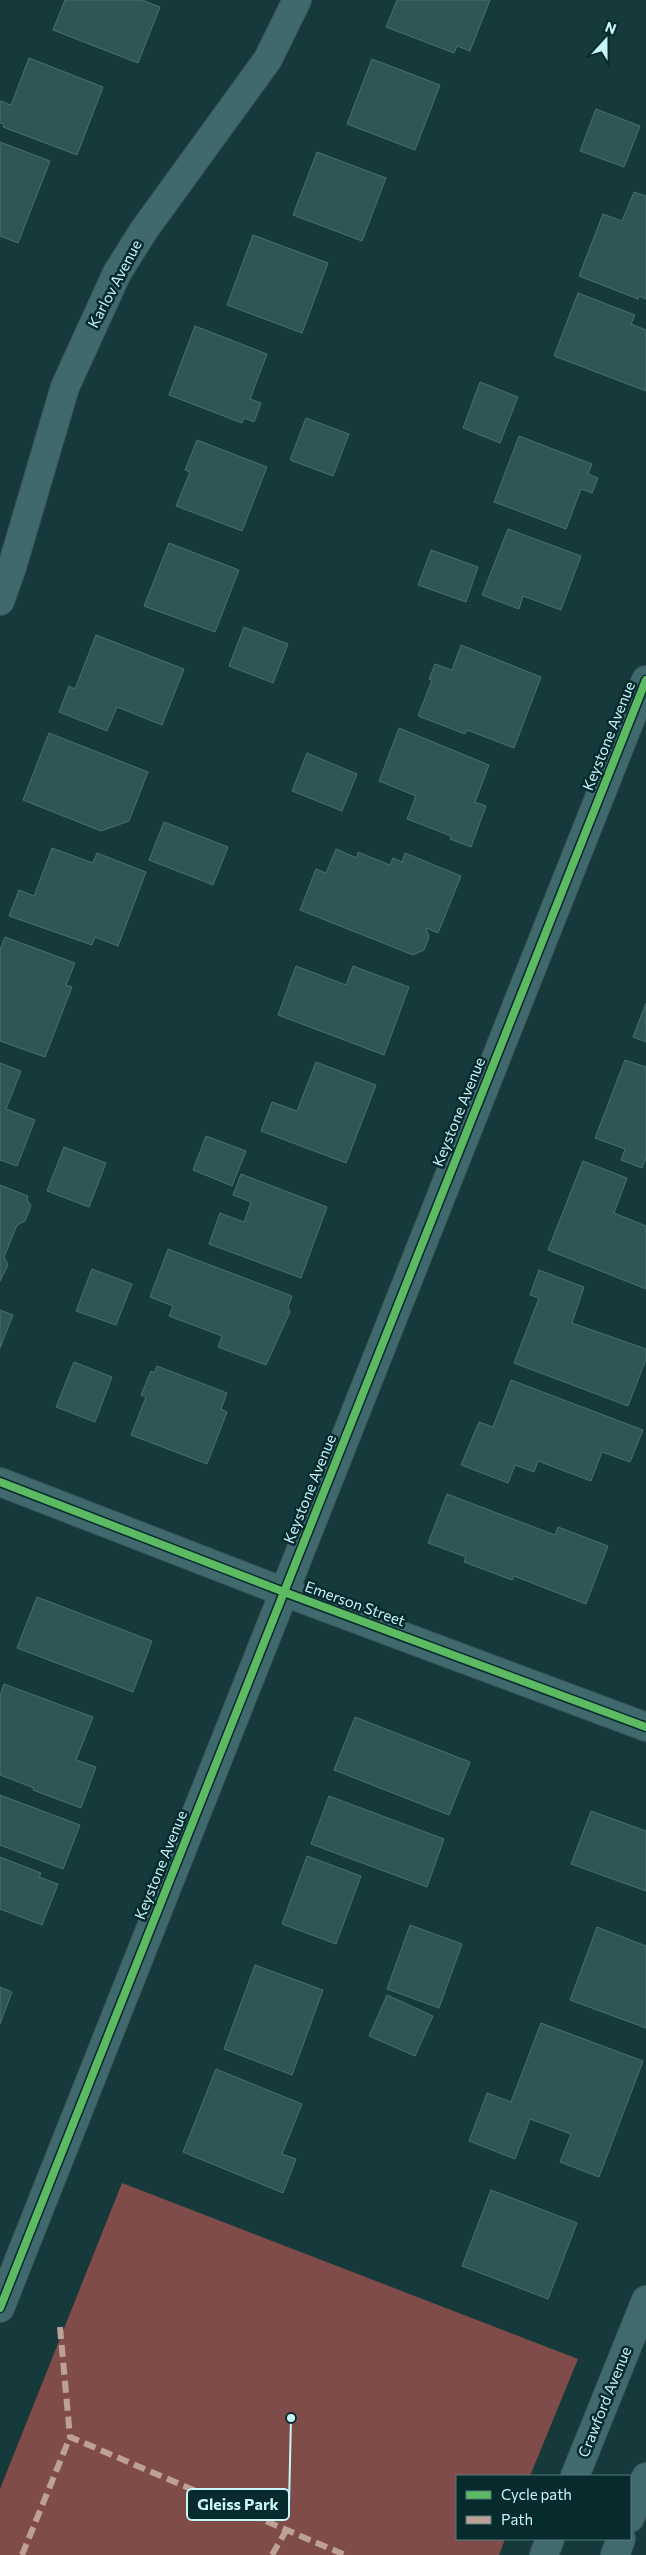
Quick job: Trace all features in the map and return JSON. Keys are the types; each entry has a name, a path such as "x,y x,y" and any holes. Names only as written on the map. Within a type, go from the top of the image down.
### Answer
{"main road":[{"name":"Crawford Avenue","path":"575,2475 646,2300"},
{"path":"631,2515 646,2477"},
{"path":"544,2555 550,2540"},
{"path":"615,2555 621,2540"}],"street":[{"name":"Karlov Avenue","path":"0,602 66,387 117,272 144,230 268,59 297,0"},
{"name":"Keystone Avenue","path":"0,2308 646,680"},
{"name":"Emerson Street","path":"0,1482 284,1592 646,1727"}],"shaded area":[{"path":"122,2183 578,2359 530,2475 456,2475 456,2540 505,2540 499,2555 0,2555 0,2489"}],"building":[{"path":"65,0 142,0 160,7 138,63 53,30"},
{"path":"397,0 490,0 470,51 457,46 454,53 386,27"},
{"path":"29,58 103,87 77,155 3,127 4,124 0,123 0,101 11,105"},
{"path":"372,59 440,85 415,150 347,124"},
{"path":"596,109 640,126 624,167 580,151"},
{"path":"0,142 50,161 18,243 0,236"},
{"path":"317,152 386,178 362,241 293,215"},
{"path":"634,192 646,196 646,299 639,296 638,299 579,276 603,214 622,221"},
{"path":"253,235 328,263 302,333 227,305"},
{"path":"578,293 635,315 631,324 646,330 646,391 554,356"},
{"path":"195,326 267,354 250,399 261,403 254,422 244,418 242,423 169,395"},
{"path":"480,382 518,397 500,443 463,428"},
{"path":"306,418 349,434 333,476 290,460"},
{"path":"519,436 592,464 588,474 598,478 592,493 581,489 566,529 494,502"},
{"path":"197,440 267,467 242,531 176,506 190,472 185,470"},
{"path":"508,529 581,556 561,610 523,596 519,609 482,595"},
{"path":"169,543 239,570 215,632 144,606"},
{"path":"431,550 478,567 466,602 418,585"},
{"path":"244,627 288,644 273,683 229,666"},
{"path":"96,635 184,669 162,725 117,707 107,731 59,712 69,686 75,689"},
{"path":"461,645 541,677 514,748 467,730 465,734 418,716 432,680 429,679 435,664 452,670"},
{"path":"399,728 489,765 475,802 486,806 471,847 450,839 451,836 407,819 416,796 379,781"},
{"path":"49,733 148,772 129,821 101,831 23,800"},
{"path":"307,753 357,774 342,811 292,791"},
{"path":"164,822 228,847 213,885 149,860"},
{"path":"52,848 93,863 97,853 146,872 118,946 95,937 92,945 9,916 19,890 34,896"},
{"path":"336,849 357,858 358,852 390,865 393,858 402,862 405,853 461,876 438,933 426,928 429,937 424,950 413,955 300,910 316,869 326,873"},
{"path":"5,937 75,963 66,985 72,987 45,1057 0,1041 0,950"},
{"path":"296,966 346,985 353,966 409,987 384,1055 278,1015"},
{"path":"646,1003 646,1042 633,1037"},
{"path":"625,1060 646,1067 646,1158 642,1168 621,1160 625,1149 595,1138"},
{"path":"316,1062 376,1085 346,1163 261,1131 272,1102 297,1111"},
{"path":"0,1063 21,1071 6,1109 35,1120 17,1166 0,1160"},
{"path":"206,1136 246,1151 232,1186 193,1170"},
{"path":"64,1147 106,1163 89,1207 47,1191"},
{"path":"583,1161 627,1178 614,1213 646,1226 646,1289 548,1250"},
{"path":"241,1174 327,1207 301,1278 209,1244 220,1213 244,1222 251,1202 233,1195"},
{"path":"0,1185 28,1196 27,1199 31,1206 25,1221 17,1225 4,1257 8,1265 0,1281"},
{"path":"168,1249 292,1296 288,1307 290,1312 266,1365 218,1347 222,1336 169,1316 173,1306 150,1297"},
{"path":"92,1269 132,1284 116,1325 76,1311"},
{"path":"539,1270 584,1287 572,1323 646,1349 646,1359 628,1406 514,1363 539,1298 530,1295"},
{"path":"0,1310 13,1315 0,1348"},
{"path":"74,1362 112,1377 95,1422 56,1407"},
{"path":"157,1366 227,1393 221,1409 227,1412 207,1464 131,1435 146,1397 141,1395 151,1371 154,1373"},
{"path":"511,1380 643,1430 630,1462 602,1452 591,1481 538,1461 534,1472 515,1465 508,1483 461,1465 479,1422 493,1427"},
{"path":"447,1494 555,1535 558,1527 608,1546 586,1604 514,1576 512,1580 464,1562 466,1557 428,1543"},
{"path":"37,1597 152,1641 133,1692 17,1648"},
{"path":"4,1684 93,1717 76,1760 96,1767 81,1808 0,1775 0,1696"},
{"path":"355,1717 470,1762 449,1815 334,1770"},
{"path":"0,1795 80,1825 63,1869 0,1845"},
{"path":"329,1796 444,1839 427,1887 311,1844"},
{"path":"591,1811 646,1831 646,1891 571,1864"},
{"path":"307,1856 361,1876 336,1944 282,1924"},
{"path":"0,1857 41,1873 39,1877 58,1884 42,1925 0,1909"},
{"path":"410,1925 462,1944 439,2008 387,1989"},
{"path":"597,1927 646,1946 646,2028 570,2000"},
{"path":"255,1965 323,1990 292,2075 224,2049"},
{"path":"0,1987 12,1992 0,2024"},
{"path":"387,1995 433,2016 415,2056 369,2036"},
{"path":"541,2023 643,2061 599,2177 560,2162 571,2134 530,2119 515,2159 469,2141 487,2093 511,2102"},
{"path":"216,2069 302,2104 282,2154 296,2159 283,2193 183,2152"},
{"path":"491,2190 577,2223 548,2299 462,2266"}],"marked path":[{"path":"60,2327 70,2437 345,2555"},
{"path":"22,2555 70,2437"},
{"path":"272,2555 287,2529"}],"cycle path":[{"path":"0,2308 646,680"},
{"path":"0,1482 284,1592 646,1727"}],"place":[{"name":"Gleiss Park","path":"291,2418"}]}
